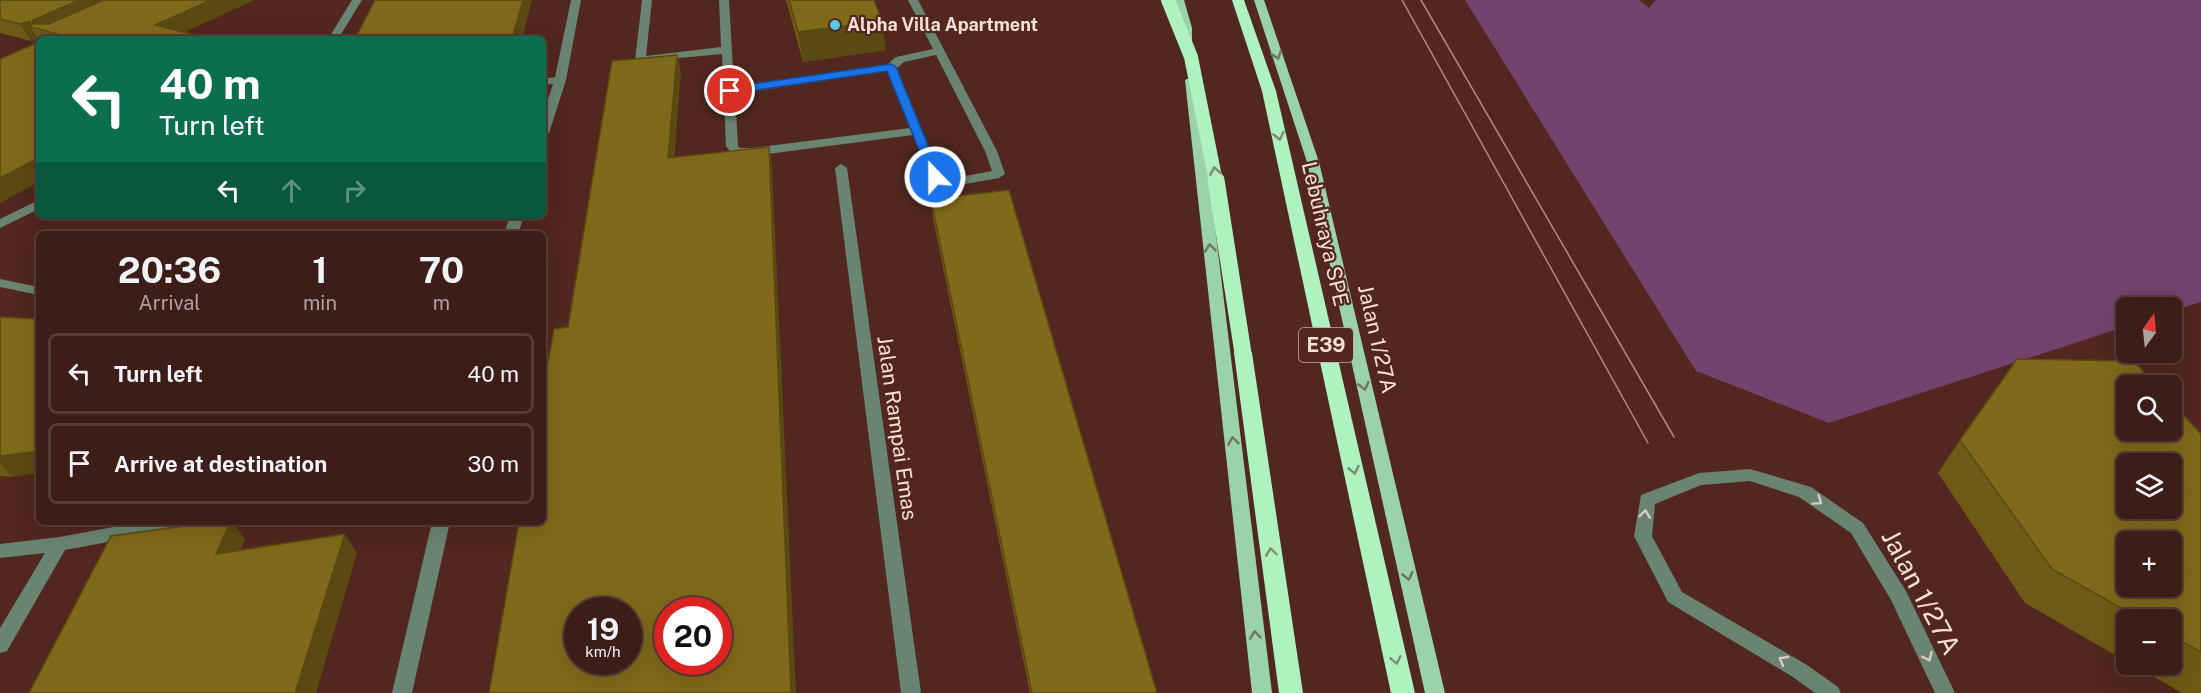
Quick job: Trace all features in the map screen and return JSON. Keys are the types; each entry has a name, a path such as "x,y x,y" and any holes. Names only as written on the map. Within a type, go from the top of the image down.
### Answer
{"highway":[{"path":"1168,0 1176,14 1201,94 1224,226 1291,693"},
{"name":"Lebuhraya SPE","path":"1238,0 1269,91 1403,693"}],"main road":[{"path":"1179,0 1186,28 1262,693"},
{"name":"Jalan 1/27A","path":"1259,0 1313,162 1435,693"}],"street":[{"path":"335,36 357,0"},
{"path":"546,124 560,80 576,0"},
{"path":"647,0 640,60 725,50"},
{"path":"724,0 732,146 737,152 752,153 917,131"},
{"path":"891,67 935,177 948,183 999,174 991,151 913,0"},
{"path":"730,91 891,67 900,59 939,51"},
{"path":"546,82 560,80"},
{"name":"Jalan Rampai Emas","path":"841,168 910,693"},
{"path":"0,224 36,206"},
{"path":"0,282 36,290"},
{"name":"Jalan 1/27A","path":"1831,693 1800,670 1675,597 1642,536 1647,500 1699,479 1750,475 1805,492 1857,528 1899,596 1945,693"},
{"path":"0,551 59,544 162,525"},
{"path":"402,693 440,525"},
{"path":"0,645 59,544"}],"shaded area":[{"path":"1465,0 1639,0 1649,8 1656,0 2201,0 2201,302 2182,308 2182,297 2116,297 2116,330 1829,423 1696,371"}],"building":[{"path":"0,0 79,0 33,20 32,24 49,24 104,0 211,0 155,25 199,36 52,36 57,34 31,27 30,21 20,24 0,19"},
{"path":"375,0 523,0 513,36 357,36"},
{"path":"789,0 874,0 882,21 798,32"},
{"path":"36,43 36,160 0,178 0,59"},
{"path":"677,55 668,158 769,147 791,693 489,693 518,525 546,525 546,372 554,329 568,327 612,61"},
{"path":"1009,190 1157,693 1032,693 931,199"},
{"path":"0,317 36,319 36,451 0,456"},
{"path":"2017,359 2136,363 2146,375 2116,375 2116,441 2182,441 2182,414 2201,434 2201,652 2182,642 2182,609 2123,609 2052,569 1960,440"},
{"path":"191,525 229,525 216,554 345,534 295,693 29,693 111,536"}],"tram line":[{"path":"1402,0 1648,443"},
{"path":"1421,0 1674,437"}],"place":[{"name":"Alpha Villa Apartment","path":"835,25"}],"route":[{"path":"730,91 891,67 935,177"}]}
